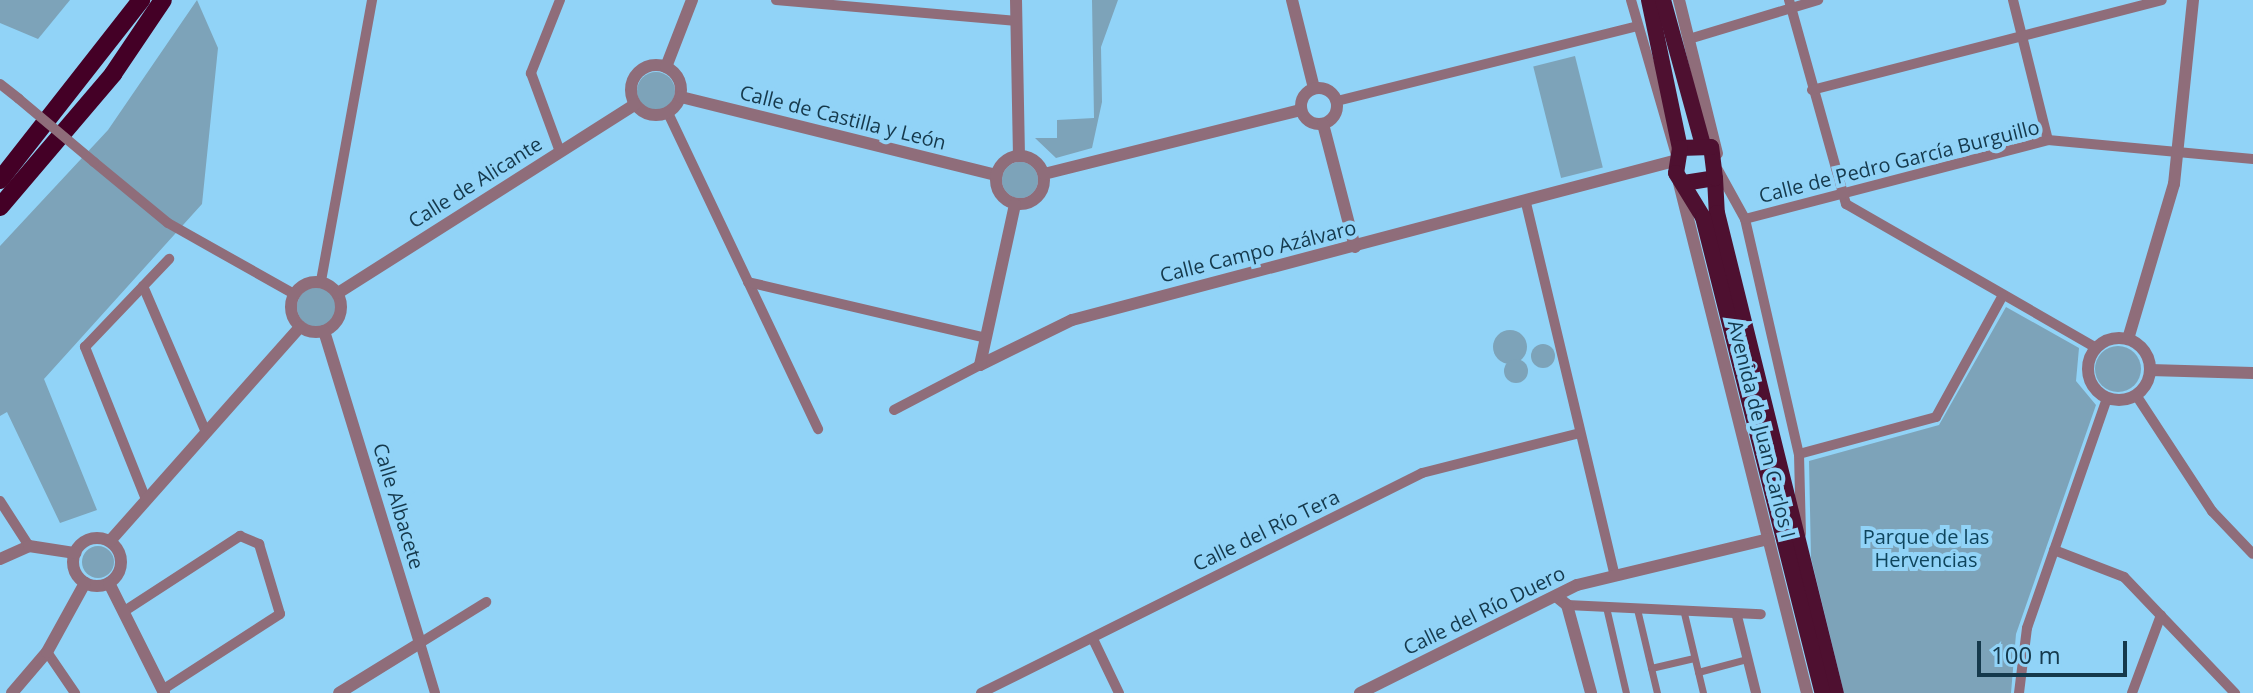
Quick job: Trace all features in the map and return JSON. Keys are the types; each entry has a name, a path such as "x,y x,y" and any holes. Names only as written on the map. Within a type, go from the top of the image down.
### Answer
{"highway":[{"path":"0,180 141,0"},
{"path":"0,207 113,74 163,0"},
{"name":"Avenida de Juan Carlos I","path":"1649,0 1678,166 1703,217 1823,693"},
{"path":"1663,0 1702,142 1717,168"},
{"path":"1678,166 1702,142"},
{"path":"1678,166 1717,168"},
{"name":"Avenida de Juan Carlos I","path":"1717,168 1717,213 1836,693"}],"street":[{"path":"321,281 372,0"},
{"path":"560,0 531,73 560,152"},
{"path":"668,113 681,97 666,67 692,0"},
{"path":"776,0 850,4 1017,21"},
{"path":"1016,0 1019,156"},
{"path":"1292,0 1314,88 1337,101 1637,26"},
{"name":"Avenida de Juan Carlos I","path":"1631,0 1678,166 1807,693"},
{"name":"Avenida de Juan Carlos I","path":"1679,0 1717,168"},
{"path":"1687,33 1785,5 1818,0"},
{"path":"2013,0 2048,140"},
{"path":"1812,90 2162,0"},
{"path":"2128,339 2170,201 2193,0"},
{"path":"1785,5 1812,90 1839,195 2096,348 2128,339"},
{"path":"666,67 641,69 630,92 634,105 643,113 668,113"},
{"path":"0,84 168,223 294,294"},
{"path":"1019,156 1044,174 1300,110 1314,88"},
{"name":"Calle de Castilla y León","path":"681,97 996,175"},
{"path":"1337,101 1323,124 1355,247"},
{"name":"Calle de Alicante","path":"338,293 634,105"},
{"path":"1300,110 1309,122 1323,124"},
{"path":"668,113 818,429"},
{"name":"Calle de Pedro García Burguillo","path":"1745,219 2048,140 2253,159"},
{"path":"1019,156 996,175 1003,199 1015,205 1037,197 1044,174"},
{"name":"Calle Campo Azálvaro","path":"894,410 1072,320 1678,166"},
{"path":"1717,168 1745,219 1799,454 1801,552"},
{"path":"1526,203 1615,576"},
{"path":"980,365 983,337 1015,205"},
{"path":"145,497 84,359 90,339 169,259"},
{"path":"300,327 324,331 341,316 338,293 321,281"},
{"path":"294,294 321,281"},
{"path":"748,282 983,337"},
{"path":"143,286 205,430"},
{"path":"294,294 300,327"},
{"path":"1799,454 1936,417 2003,295"},
{"path":"110,541 145,497 300,327"},
{"name":"Calle Albacete","path":"324,331 435,693"},
{"path":"2128,339 2144,351 2150,370 2136,395"},
{"path":"2096,348 2089,376 2107,398"},
{"path":"2150,370 2253,373"},
{"path":"2107,398 2136,395"},
{"path":"2136,395 2212,511 2253,554"},
{"path":"2019,693 2027,628 2107,398"},
{"name":"Calle del Río Tera","path":"981,693 1422,473 1580,433"},
{"path":"0,501 29,546"},
{"path":"109,583 123,612 163,692 280,614 259,544 240,536 123,612"},
{"path":"75,553 90,539 110,541"},
{"name":"Calle del Río Duero","path":"1360,693 1556,596 1615,576 1769,539"},
{"path":"109,583 122,559 110,541"},
{"path":"0,559 29,546 75,553"},
{"path":"2054,550 2124,577 2235,693"},
{"path":"12,693 47,652 85,583 75,553"},
{"path":"85,583 109,583"},
{"path":"1556,596 1567,605 1591,693"},
{"path":"339,693 486,602"},
{"path":"1567,605 1737,616 1761,614"},
{"path":"1606,607 1626,693"},
{"path":"1637,609 1657,693"},
{"path":"1684,613 1703,693"},
{"path":"2132,693 2161,615"},
{"path":"1737,616 1756,693"},
{"path":"1093,639 1119,693"},
{"path":"47,652 75,693"},
{"path":"1651,668 1694,658"},
{"path":"1698,672 1747,659"}],"green space":[{"path":"0,0 70,0 38,39 0,23"},
{"path":"197,0 218,48 202,204 44,379 97,510 60,523 7,412 0,416 0,246 108,130"},
{"path":"1092,0 1118,0 1101,47 1102,102 1092,148 1056,158 1035,138 1057,138 1057,120 1094,118"},
{"path":"1575,56 1603,168 1561,178 1533,66"},
{"path":"656,72 669,78 675,91 669,104 656,110 643,104 637,91 643,78"},
{"path":"1020,162 1033,167 1038,180 1033,193 1020,198 1007,193 1002,180 1007,167"},
{"path":"317,287 331,293 337,307 331,321 317,327 303,321 297,307 303,293"},
{"name":"Parque de las Hervencias","path":"2006,307 2079,348 2076,381 2096,405 2016,634 2011,693 1844,693 1811,558 1809,461 1939,425"},
{"path":"1510,330 1522,335 1527,347 1522,359 1510,364 1498,359 1493,347 1498,335"},
{"path":"1543,344 1554,351 1555,356 1548,367 1543,368 1532,361 1531,356 1538,345"},
{"path":"2118,346 2134,353 2141,369 2134,385 2118,392 2102,385 2095,369 2102,353"},
{"path":"1516,359 1525,362 1528,371 1525,380 1516,383 1507,380 1504,371 1507,362"},
{"path":"98,546 109,551 114,562 109,573 98,578 87,573 82,562 87,551"}]}
